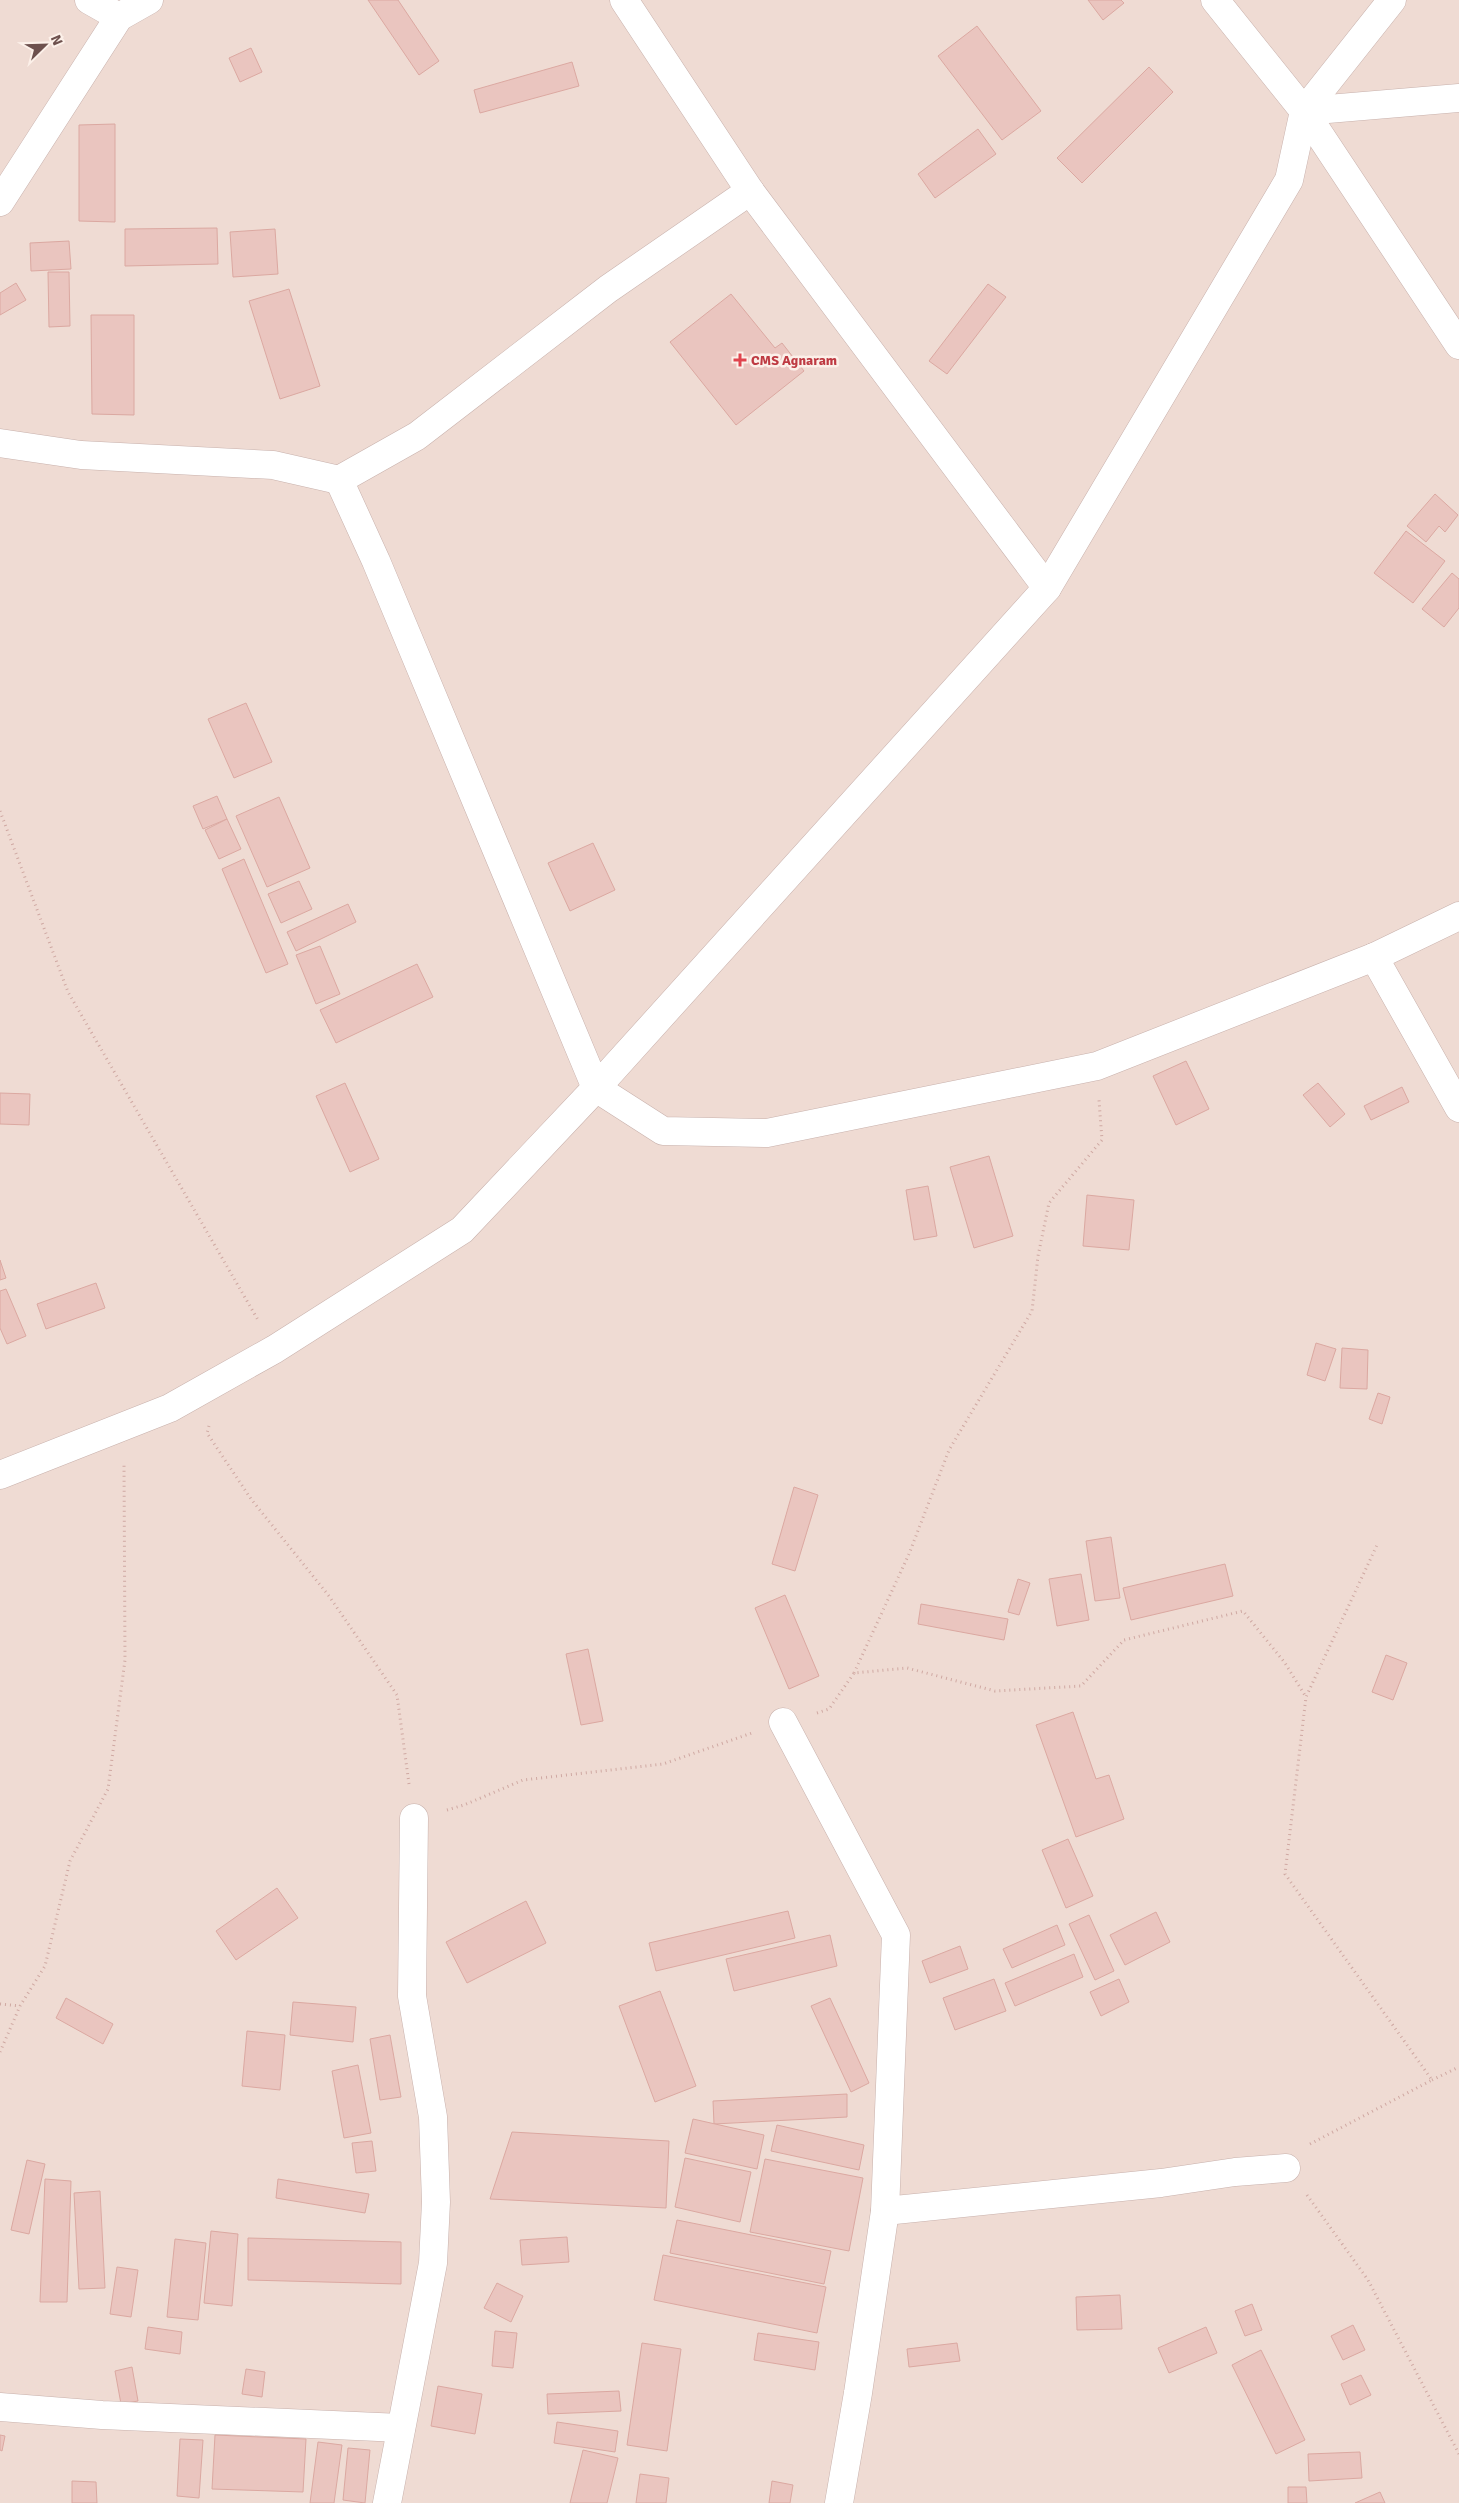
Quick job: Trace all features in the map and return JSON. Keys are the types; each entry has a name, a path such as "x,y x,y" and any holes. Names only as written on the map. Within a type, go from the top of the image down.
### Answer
{"street":[{"path":"89,0 119,17"},
{"path":"0,202 119,17 149,0"},
{"path":"624,0 750,191 1047,588"},
{"path":"1214,0 1304,111 1459,345"},
{"path":"0,1475 170,1408 275,1349 462,1230 596,1088 1047,588 1289,180 1304,111 1392,0"},
{"path":"1304,111 1459,98"},
{"path":"0,443 81,455 273,465 339,480 417,436 608,289 750,191"},
{"path":"339,480 376,562 596,1088 663,1131 767,1133 1097,1066 1374,957 1459,916"},
{"path":"1374,957 1459,1108"},
{"path":"784,1722 896,1935 884,2211 858,2393 839,2503"},
{"path":"387,2503 434,2263 436,2202 433,2118 412,1996 414,1818"},
{"path":"884,2211 1162,2183 1235,2172 1286,2168"},
{"path":"0,2407 102,2415 401,2428"}],"path":[{"path":"0,811 68,992 275,1349"},
{"path":"222,1378 207,1433 252,1499 329,1596 397,1695 414,1818 464,1806 523,1780 663,1764 784,1722 829,1709 854,1673 909,1554 948,1450 1032,1311 1038,1256 1049,1203 1102,1140 1097,1066"},
{"path":"0,2052 20,2006 45,1966 70,1861 108,1789 125,1660 124,1463"},
{"path":"1377,1545 1306,1697 1285,1874 1432,2080"},
{"path":"854,1673 907,1668 995,1691 1081,1686 1124,1640 1243,1611 1285,1662 1306,1697"},
{"path":"0,2004 20,2006"},
{"path":"1459,2067 1284,2157 1286,2168 1368,2280 1459,2454"}],"shaded area":[{"path":"0,0 1459,0 1459,2503 0,2503"}],"building":[{"path":"368,0 398,0 439,61 419,75"},
{"path":"1088,0 1121,0 1124,3 1103,20"},
{"path":"977,26 1041,111 1002,140 938,56"},
{"path":"251,48 262,72 240,82 229,58"},
{"path":"572,62 579,86 480,113 474,90"},
{"path":"1149,67 1173,92 1082,183 1057,158"},
{"path":"115,124 115,222 79,221 79,125"},
{"path":"978,129 996,154 935,198 918,174"},
{"path":"217,228 218,264 125,266 125,229"},
{"path":"275,229 278,274 233,277 230,232"},
{"path":"69,241 71,269 31,271 30,243"},
{"path":"48,272 69,272 70,326 49,327"},
{"path":"16,283 26,300 0,315 0,293"},
{"path":"988,284 1006,297 947,374 929,361"},
{"path":"289,289 320,386 280,399 249,301"},
{"name":"CMS Agnaram","path":"731,294 775,348 782,343 804,371 736,425 670,342"},
{"path":"91,315 134,315 134,415 92,414"},
{"path":"1435,494 1458,515 1445,532 1439,526 1426,542 1407,526"},
{"path":"1406,531 1445,561 1413,603 1374,573"},
{"path":"1452,573 1459,579 1459,608 1444,627 1422,609"},
{"path":"246,703 272,762 234,778 208,719"},
{"path":"217,796 227,819 203,829 193,806"},
{"path":"279,797 310,868 267,887 236,816"},
{"path":"227,819 241,849 219,859 205,830"},
{"path":"593,843 615,890 570,911 548,863"},
{"path":"244,859 288,964 266,973 222,869"},
{"path":"299,881 312,909 281,923 268,894"},
{"path":"348,904 356,922 296,951 287,932"},
{"path":"320,946 340,994 316,1004 296,955"},
{"path":"417,964 433,997 336,1043 320,1010"},
{"path":"1186,1061 1209,1109 1176,1125 1153,1076"},
{"path":"345,1083 379,1159 350,1172 316,1096"},
{"path":"1318,1083 1345,1114 1330,1127 1303,1095"},
{"path":"1402,1087 1409,1102 1371,1120 1364,1106"},
{"path":"0,1093 30,1094 29,1125 0,1124"},
{"path":"989,1156 1013,1236 974,1248 950,1167"},
{"path":"928,1186 937,1236 914,1240 906,1190"},
{"path":"1087,1195 1134,1200 1129,1250 1083,1246"},
{"path":"0,1260 6,1278 0,1280"},
{"path":"96,1283 105,1308 46,1329 37,1304"},
{"path":"6,1289 26,1336 7,1344 0,1328 0,1291"},
{"path":"1316,1343 1336,1349 1325,1381 1307,1375"},
{"path":"1342,1348 1368,1350 1367,1389 1340,1388"},
{"path":"1378,1393 1390,1397 1382,1424 1369,1419"},
{"path":"794,1487 818,1495 795,1571 772,1564"},
{"path":"1111,1537 1120,1598 1095,1601 1086,1541"},
{"path":"1225,1564 1233,1596 1131,1620 1123,1588"},
{"path":"1081,1574 1089,1620 1057,1626 1049,1579"},
{"path":"1018,1579 1030,1583 1019,1615 1008,1612"},
{"path":"785,1595 819,1676 789,1689 755,1608"},
{"path":"921,1604 1008,1619 1004,1640 918,1624"},
{"path":"588,1649 603,1721 581,1725 566,1654"},
{"path":"1386,1655 1407,1663 1393,1700 1372,1692"},
{"path":"1073,1712 1096,1779 1109,1775 1124,1819 1076,1837 1036,1725"},
{"path":"1068,1839 1093,1896 1066,1908 1042,1850"},
{"path":"277,1888 298,1918 236,1960 216,1931"},
{"path":"526,1901 546,1943 467,1983 446,1942"},
{"path":"788,1911 795,1938 656,1971 649,1943"},
{"path":"1156,1912 1170,1942 1125,1965 1110,1935"},
{"path":"1089,1915 1114,1971 1095,1980 1069,1924"},
{"path":"1057,1925 1065,1945 1012,1968 1003,1949"},
{"path":"830,1935 837,1966 734,1991 726,1959"},
{"path":"960,1946 968,1969 930,1983 922,1961"},
{"path":"1074,1954 1083,1977 1015,2006 1005,1983"},
{"path":"994,1979 1006,2011 955,2030 943,1998"},
{"path":"1119,1979 1129,2002 1101,2016 1090,1992"},
{"path":"660,1991 696,2086 655,2102 619,2006"},
{"path":"66,1998 113,2024 103,2044 56,2018"},
{"path":"830,1998 869,2083 851,2092 811,2006"},
{"path":"293,2002 356,2007 353,2042 290,2035"},
{"path":"247,2031 285,2035 280,2090 242,2086"},
{"path":"390,2035 401,2097 380,2100 370,2039"},
{"path":"358,2065 371,2133 344,2138 332,2071"},
{"path":"847,2094 847,2117 714,2124 713,2101"},
{"path":"693,2119 764,2135 757,2169 685,2153"},
{"path":"777,2125 864,2145 859,2170 771,2151"},
{"path":"512,2132 669,2141 666,2208 490,2199"},
{"path":"372,2141 376,2171 356,2173 352,2143"},
{"path":"685,2158 751,2172 740,2222 675,2207"},
{"path":"765,2159 863,2178 849,2251 750,2232"},
{"path":"27,2160 45,2164 29,2234 11,2230"},
{"path":"45,2179 71,2181 67,2302 40,2302"},
{"path":"278,2179 369,2194 365,2213 276,2198"},
{"path":"100,2191 105,2288 79,2289 74,2193"},
{"path":"677,2220 831,2251 824,2284 670,2253"},
{"path":"211,2231 238,2234 232,2306 204,2303"},
{"path":"567,2237 569,2262 522,2265 520,2240"},
{"path":"248,2238 401,2242 401,2284 248,2280"},
{"path":"175,2239 206,2243 198,2320 167,2317"},
{"path":"663,2255 826,2287 817,2333 654,2300"},
{"path":"117,2267 138,2270 131,2317 110,2314"},
{"path":"497,2283 523,2296 511,2322 484,2308"},
{"path":"1120,2295 1122,2329 1077,2330 1076,2297"},
{"path":"1252,2304 1262,2330 1245,2336 1235,2311"},
{"path":"1353,2325 1365,2350 1343,2360 1331,2336"},
{"path":"148,2327 182,2332 180,2354 145,2349"},
{"path":"1206,2327 1217,2353 1169,2373 1158,2348"},
{"path":"495,2331 517,2333 513,2368 492,2366"},
{"path":"758,2333 819,2342 815,2370 754,2360"},
{"path":"642,2343 681,2349 667,2451 627,2445"},
{"path":"957,2343 960,2361 909,2367 907,2349"},
{"path":"1261,2350 1305,2440 1276,2454 1232,2365"},
{"path":"132,2367 138,2401 121,2404 115,2371"},
{"path":"246,2369 265,2372 262,2397 242,2394"},
{"path":"1361,2375 1371,2395 1350,2405 1341,2384"},
{"path":"438,2386 482,2394 475,2434 431,2426"},
{"path":"619,2391 621,2411 548,2414 547,2394"},
{"path":"557,2422 618,2431 615,2452 554,2443"},
{"path":"0,2435 5,2436 2,2451 0,2450"},
{"path":"215,2435 306,2439 303,2492 212,2489"},
{"path":"180,2439 203,2440 199,2498 177,2496"},
{"path":"318,2442 342,2445 334,2503 310,2503"},
{"path":"348,2448 370,2450 365,2503 343,2500"},
{"path":"583,2450 618,2458 607,2503 570,2503"},
{"path":"1360,2452 1362,2478 1309,2481 1308,2454"},
{"path":"640,2474 669,2478 666,2503 636,2503"},
{"path":"72,2481 96,2482 97,2503 72,2503"},
{"path":"772,2481 793,2485 790,2503 769,2503"},
{"path":"1288,2487 1306,2487 1307,2503 1288,2503"},
{"path":"1380,2492 1385,2503 1355,2503"}],"place":[{"name":"CMS Agnaram","path":"740,360"}]}
